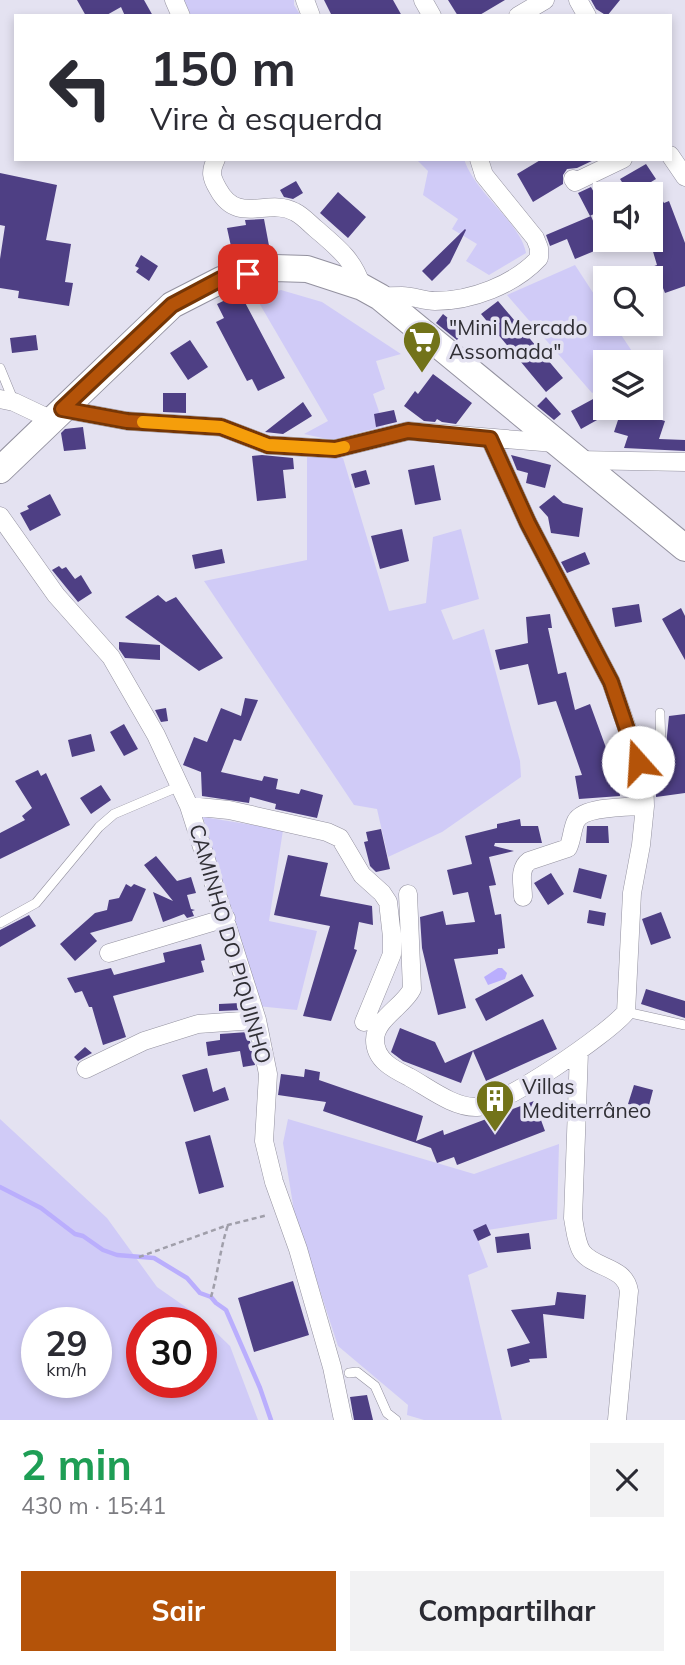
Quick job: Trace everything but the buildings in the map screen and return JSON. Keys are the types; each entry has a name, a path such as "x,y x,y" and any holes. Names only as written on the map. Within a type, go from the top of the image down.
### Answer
{"main road":[{"path":"0,470 172,305 221,279 274,268 307,269 371,292 685,548"}],"street":[{"path":"521,14 545,0"},
{"path":"672,158 685,177"},
{"path":"215,161 212,178 221,195 233,206 239,209 274,207 294,212 341,250 371,292 432,301 459,300 483,292 530,268 539,258 535,238 484,175 479,161"},
{"path":"573,178 575,183 619,161"},
{"path":"7,401 57,414 221,427 268,445 335,449 408,431 555,443"},
{"path":"408,894 412,989 407,999 382,1023 375,1038 379,1055 389,1067 454,1102 479,1107 495,1102 579,1052 626,1012 632,893 645,806 644,777 611,682 528,523 490,439"},
{"path":"576,460 685,462"},
{"name":"CAMINHO DO PIQUINHO","path":"0,516 56,595 111,657 156,735 189,806 257,1020 268,1074 264,1141 274,1182 302,1262 344,1420"},
{"path":"189,806 229,810 327,832 340,838 362,875 388,902 393,937 392,954 364,1021"},
{"path":"523,897 524,864 568,848 580,816 591,811 645,806"},
{"path":"109,953 226,918"},
{"path":"86,1069 144,1041 198,1024 257,1020"},
{"path":"579,1052 573,1218 576,1236 583,1253 620,1275 627,1282 629,1291 617,1420"}],"lane":[{"path":"0,368 7,401"},
{"path":"638,762 658,749 660,713"},
{"path":"0,923 36,903 99,827 114,814 180,786"},
{"path":"626,1012 685,1025"},
{"path":"349,1373 357,1372 367,1378 379,1392 387,1413 396,1420"}],"path":[{"path":"139,1257 228,1225 268,1215"},
{"path":"211,1297 219,1253 228,1225"}],"shaded area":[{"path":"184,0 294,0 300,14 190,14"},
{"path":"418,161 465,161 477,183 516,230 526,253 489,275 466,261 477,244 452,229 458,219 423,195 428,171"},
{"path":"575,265 593,293 593,336 622,336 631,350 593,350 592,393 507,295"},
{"path":"281,290 322,302 401,354 376,361 385,389 373,394 384,426 332,440 304,434 328,421 255,296"},
{"path":"307,454 343,458 389,611 426,603 433,537 461,529 479,599 441,610 453,640 484,629 520,761 521,777 442,832 388,857 377,809 354,805 204,581 307,560"},
{"path":"203,817 283,830 269,921 317,931 297,1010 257,1006"},
{"path":"498,968 507,973 505,979 488,985 484,977"},
{"path":"0,1119 107,1218 157,1287 186,1307 126,1307 126,1398 217,1398 217,1333 230,1346 258,1420 0,1420"},
{"path":"288,1119 474,1174 559,1144 557,1219 475,1232 488,1267 468,1275 502,1420 424,1420 407,1415 408,1405 338,1346 294,1211 283,1143"}],"waterway":[{"path":"0,1187 41,1208 75,1234 83,1236 103,1250 117,1255 154,1258 187,1278 200,1293 211,1297 226,1310 271,1420"}],"slow traffic":[{"path":"143,422 221,427 268,445 335,449 344,447"}],"place":[{"name":"\"Mini Mercado Assomada\"","path":"422,374"},
{"name":"Villas Mediterrâneo","path":"495,1133"}],"route":[{"path":"248,274 221,279 172,305 62,409 127,421 221,427 268,445 335,449 408,431 490,439 528,523 611,682 638,762"}]}
